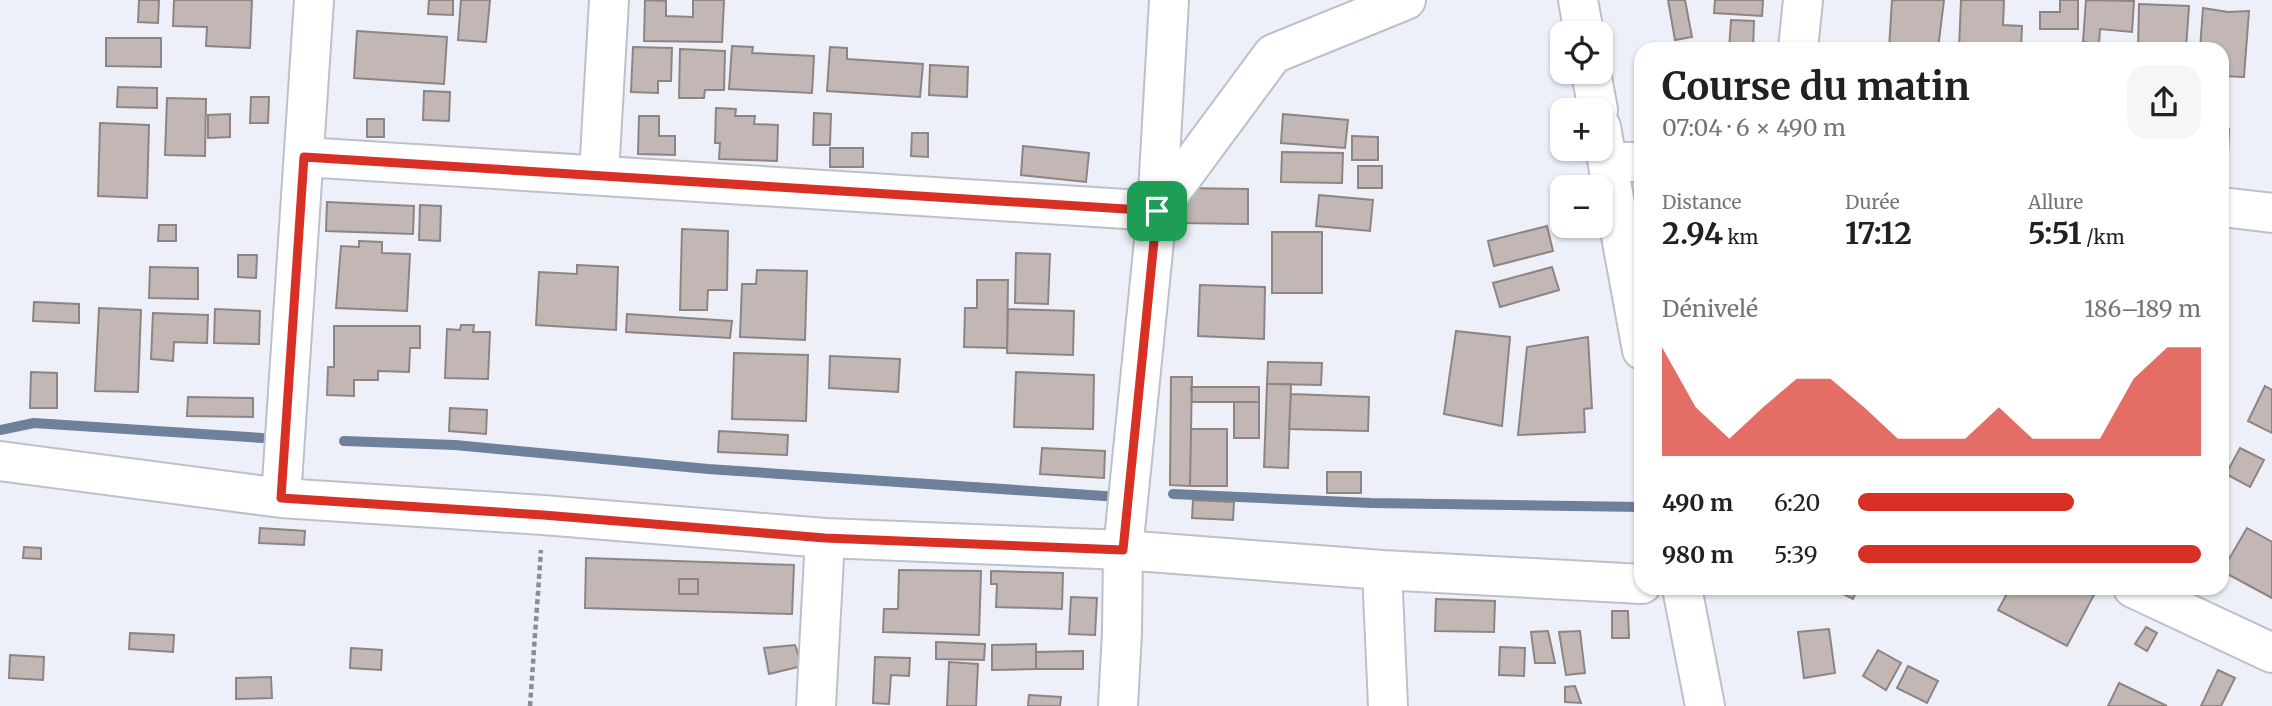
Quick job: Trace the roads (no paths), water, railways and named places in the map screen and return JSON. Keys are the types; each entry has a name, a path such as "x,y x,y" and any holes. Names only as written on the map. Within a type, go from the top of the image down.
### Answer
{"street":[{"path":"281,498 314,0"},
{"path":"599,174 609,0"},
{"path":"1118,706 1123,550 1157,211 1169,0"},
{"path":"1157,211 1273,54 1406,0"},
{"path":"1578,0 1582,21"},
{"path":"1799,42 1803,0"},
{"path":"1617,150 1634,286"},
{"path":"304,157 1157,211"},
{"path":"2229,208 2272,213"},
{"path":"0,461 281,498 543,515 825,538 1123,550 1382,570 1634,583"},
{"path":"816,706 825,538"},
{"path":"1382,570 1388,706"},
{"path":"1683,595 1705,706"},
{"path":"2148,595 2272,653"}],"waterway":[{"path":"0,430 34,423 262,438"},
{"path":"344,441 455,445 708,469 1119,497"},
{"path":"1173,494 1371,503 1634,507"}]}
